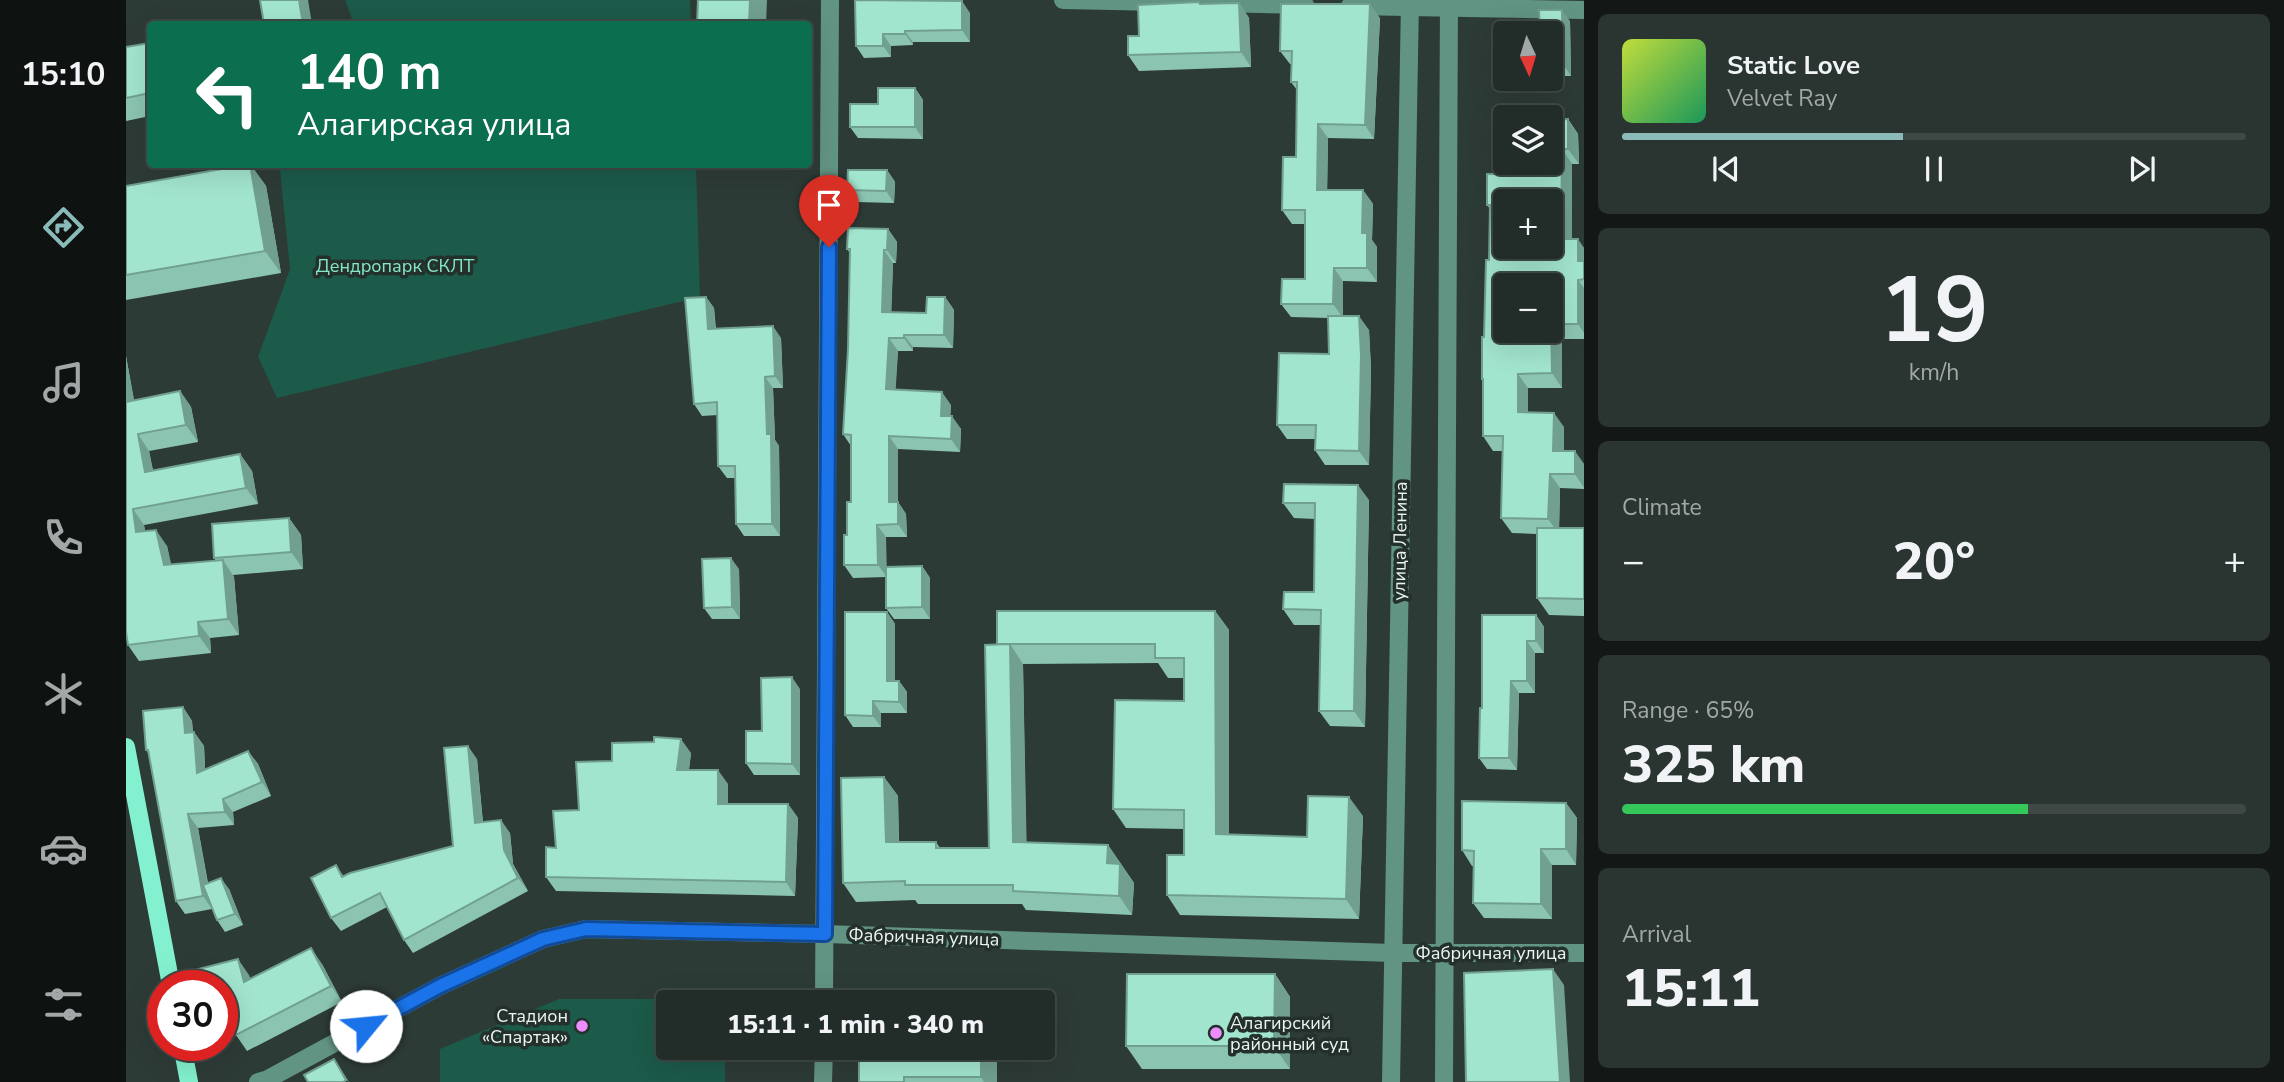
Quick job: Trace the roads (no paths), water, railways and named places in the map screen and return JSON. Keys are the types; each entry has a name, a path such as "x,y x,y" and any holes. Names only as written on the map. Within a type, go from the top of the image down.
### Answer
{"main road":[{"path":"126,747 168,970"},
{"path":"185,1061 189,1082"}],"street":[{"path":"824,990 830,0"},
{"path":"1063,0 1449,4 1584,10"},
{"name":"улица Ленина","path":"1391,1082 1410,4"},
{"path":"1444,1082 1449,4"},
{"name":"Фабричная улица","path":"258,1082 440,986 543,939 586,929 825,934 1393,953 1584,953"},
{"path":"823,1082 824,1060"}],"place":[{"name":"Стадион «Спартак»","path":"582,1026"},
{"name":"Алагирский районный суд","path":"1216,1033"}],"park label":[{"name":"Дендропарк СКЛТ","path":"395,266"}]}
